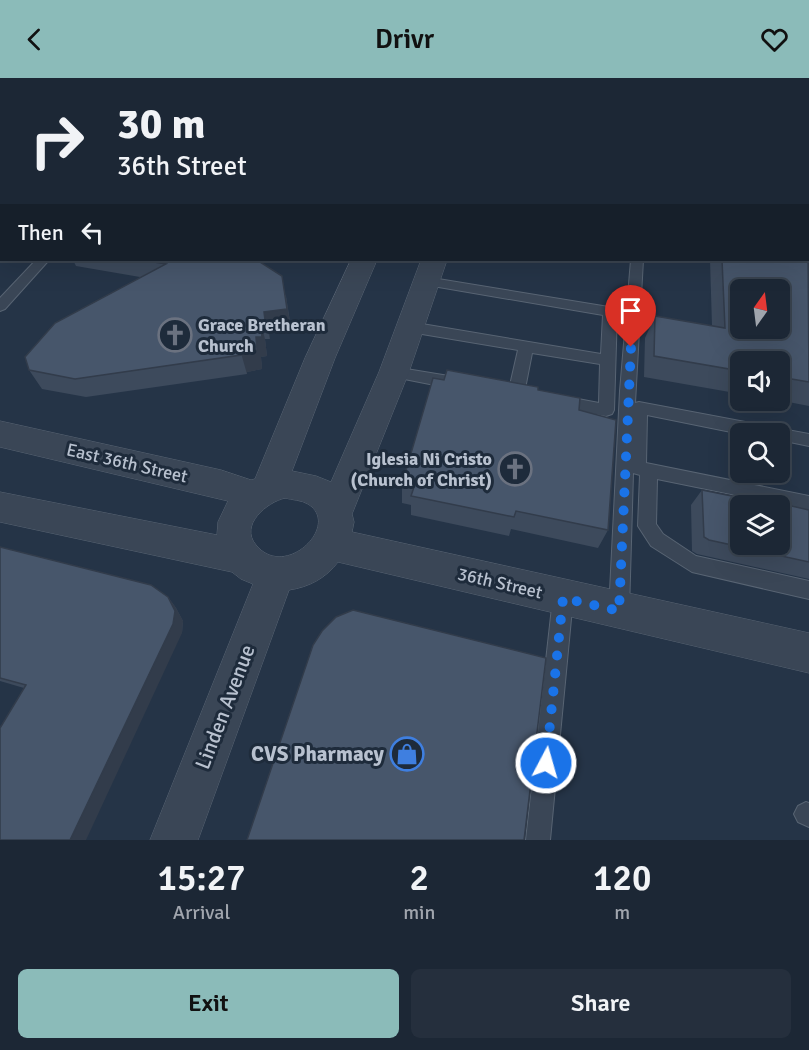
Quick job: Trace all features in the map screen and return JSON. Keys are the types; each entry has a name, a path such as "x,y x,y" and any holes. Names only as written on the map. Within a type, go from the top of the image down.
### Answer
{"street":[{"path":"261,492 364,261"},
{"path":"0,507 293,573 309,566 322,556 394,372 430,270"},
{"name":"East 36th Street","path":"0,434 261,492"},
{"path":"259,565 235,544 235,525 243,506 261,492 285,484 301,484 316,490 328,500 333,528"},
{"name":"36th Street","path":"333,528 563,598 809,653"},
{"name":"Linden Avenue","path":"174,840 259,565"}],"lane":[{"path":"0,306 42,261"},
{"path":"619,611 628,391 637,261"},
{"path":"430,270 610,311 606,410 522,395 526,346"},
{"path":"410,327 607,360"},
{"path":"394,372 472,386"},
{"path":"730,425 639,408 638,468 809,503"},
{"path":"790,436 809,440"},
{"path":"649,471 647,526 657,540 692,564 809,590"},
{"path":"538,840 563,598"}],"building":[{"name":"Grace Bretheran Church","path":"148,261 259,261 282,276 287,309 264,312 265,320 260,320 262,337 256,337 257,350 241,353 241,355 75,379 29,370 25,357 55,323 166,264"},
{"path":"722,261 808,261 809,382 790,379 790,351 730,351 730,369 654,356 655,316 725,328"},
{"name":"Iglesia Ni Cristo (Church of Christ)","path":"447,370 538,387 538,390 580,398 579,410 616,420 608,530 516,511 514,517 411,496 414,487 402,484 433,378 444,380"},
{"path":"702,490 730,496 730,545 704,537"},
{"path":"790,506 809,510 809,562 777,555 790,555"},
{"path":"0,547 151,585 168,597 175,611 173,624 70,840 0,840 0,728 26,685 0,678"},
{"name":"CVS Pharmacy","path":"353,610 546,658 524,840 247,840 313,645 322,631 336,617"}],"place":[{"name":"Grace Bretheran Church","path":"175,335"},
{"name":"Iglesia Ni Cristo (Church of Christ)","path":"515,469"},
{"name":"CVS Pharmacy","path":"407,754"}],"route":[{"path":"546,763 563,598 619,611 631,347"}]}
